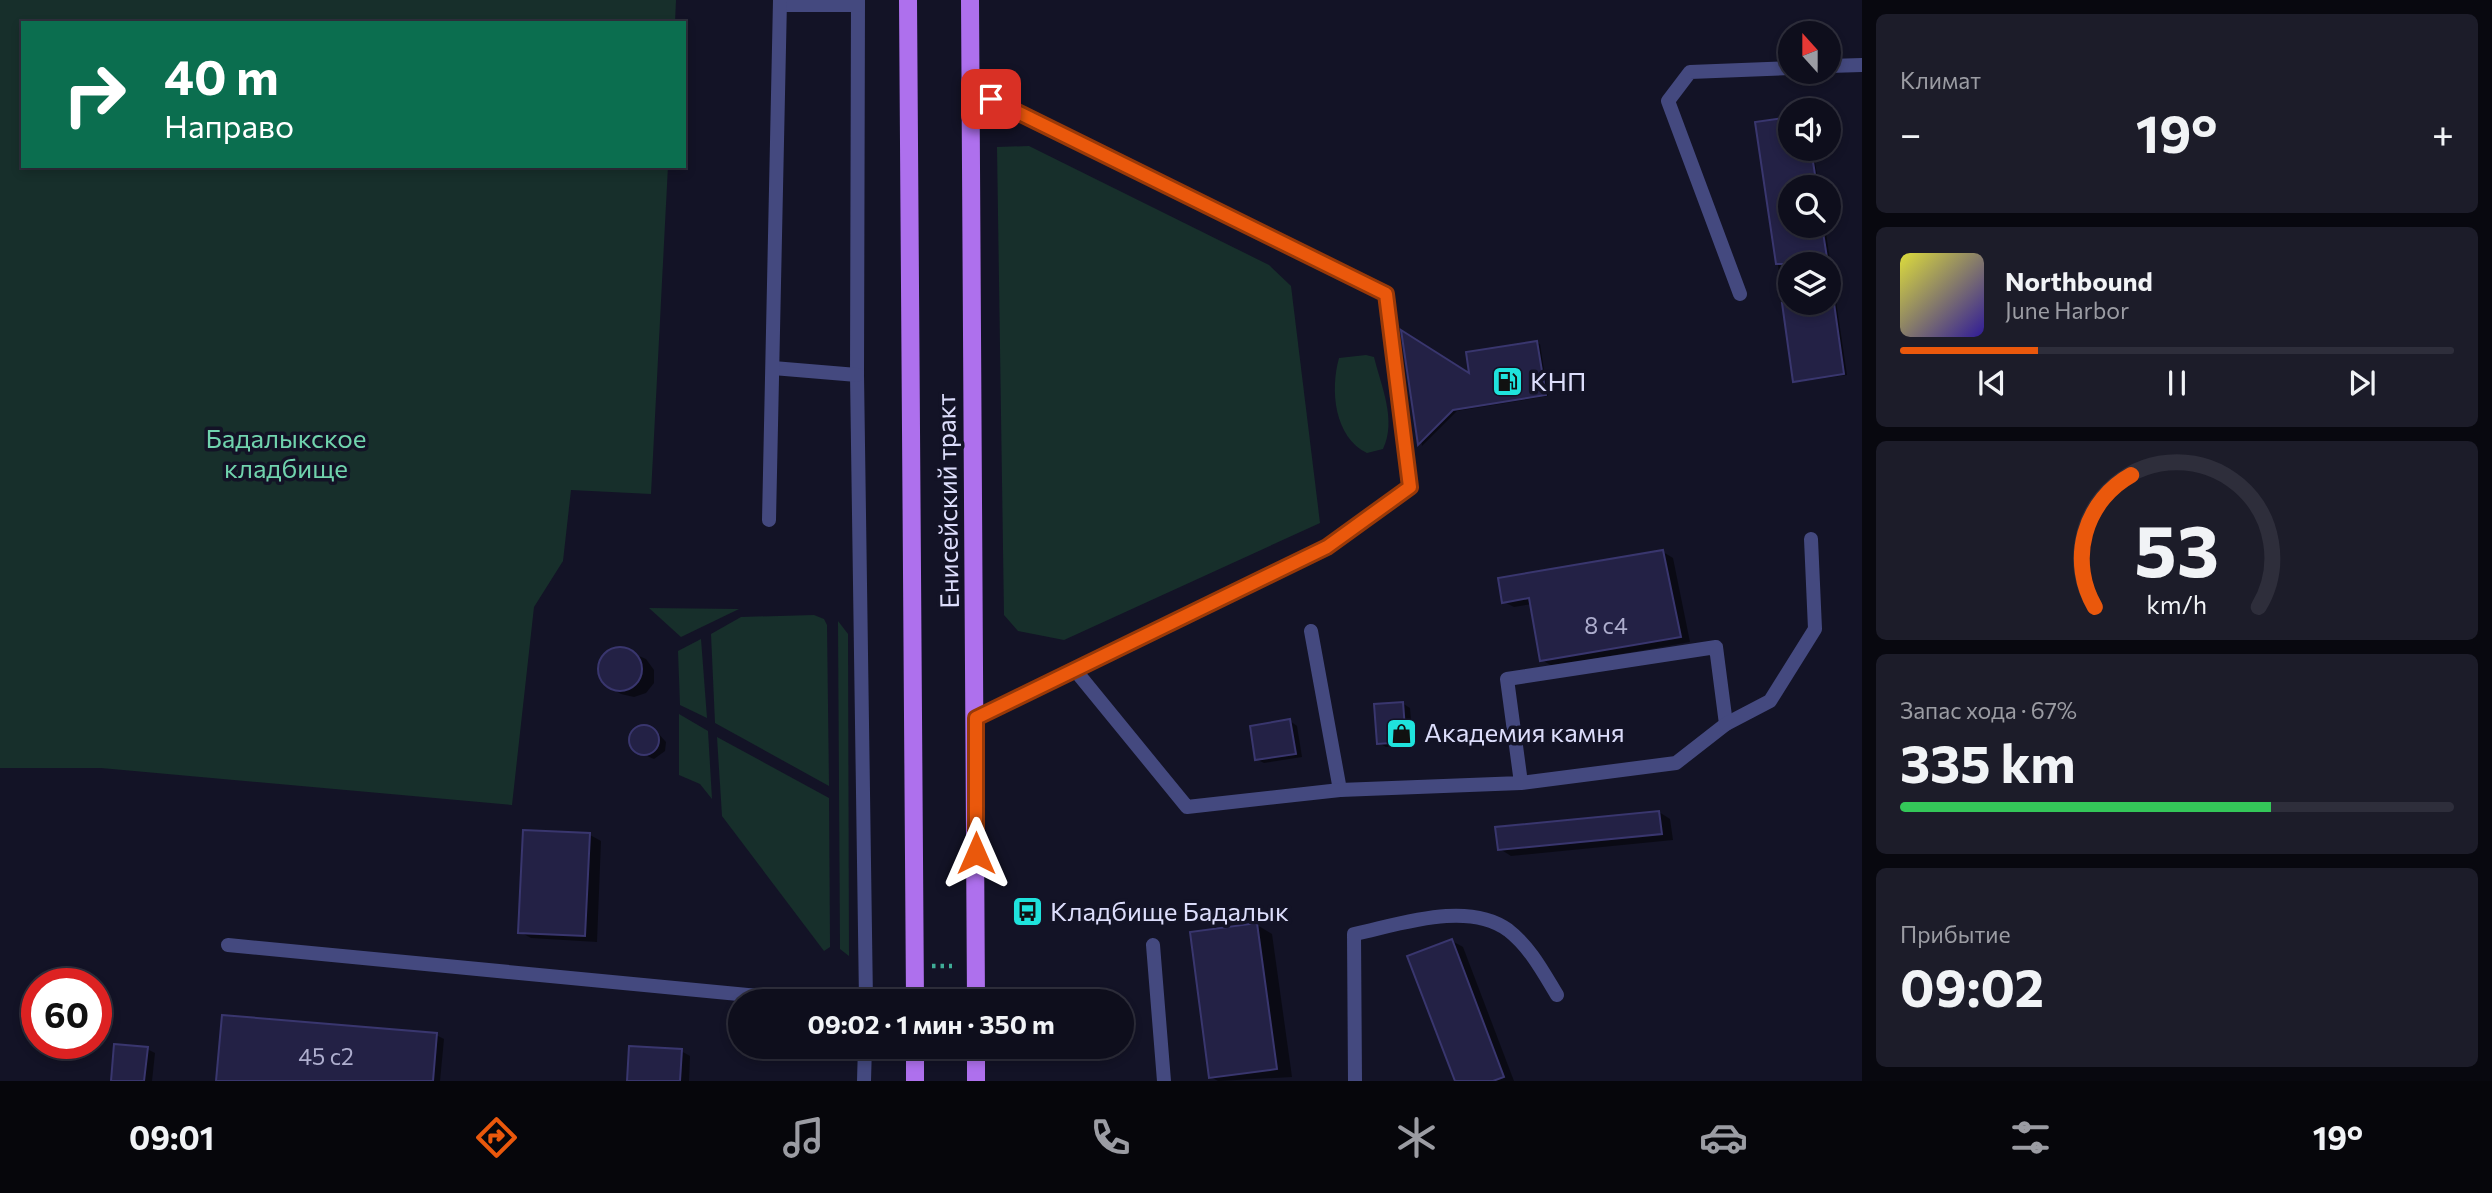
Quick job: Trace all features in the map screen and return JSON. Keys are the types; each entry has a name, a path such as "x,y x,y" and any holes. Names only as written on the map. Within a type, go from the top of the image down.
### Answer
{"main road":[{"name":"Енисейский тракт","path":"908,0 915,989"},
{"name":"Енисейский тракт","path":"970,0 976,989"},
{"path":"915,1059 915,1081"},
{"path":"976,1059 976,1081"}],"lane":[{"path":"769,520 780,2 858,2 857,376 866,989"},
{"path":"1841,66 1862,65"},
{"path":"1740,294 1668,101 1690,72 1778,68"},
{"path":"970,88 1386,294 1410,487 1327,547 976,718"},
{"path":"773,368 857,376"},
{"path":"1075,670 1187,807 1340,790 1521,783 1676,763 1726,724 1770,701 1815,629 1811,539"},
{"path":"1311,631 1340,790"},
{"path":"1521,783 1507,679 1716,647 1726,724"},
{"path":"1355,1081 1354,934 1469,915 1506,929 1532,954 1557,995"},
{"path":"228,945 728,993"},
{"path":"1153,945 1164,1081"},
{"path":"864,1081 865,1059"}],"path":[{"path":"928,965 952,966"}],"green space":[{"name":"Бадалыкское кладбище","path":"0,0 676,0 675,21 21,21 21,168 668,168 651,494 571,490 563,561 534,607 512,805 101,768 0,768"},
{"path":"1029,146 1269,265 1291,286 1320,523 1064,640 1018,631 1004,615 997,147"},
{"path":"1366,355 1374,357 1388,415 1387,438 1383,449 1367,453 1347,436 1337,412 1335,398 1339,358"},
{"path":"649,608 739,609 681,637"},
{"path":"814,615 824,619 827,625 829,786 715,723 711,634 741,617"},
{"path":"838,621 848,634 849,956 840,949"},
{"path":"701,639 707,718 680,705 678,651"},
{"path":"679,714 708,731 712,799 700,784 679,775"},
{"path":"717,737 829,798 830,947 824,951 722,816"}],"building":[{"path":"1778,119 1778,161 1813,161 1815,175 1778,175 1778,238 1824,238 1826,252 1778,252 1776,264 1755,122"},
{"path":"1784,315 1836,315 1844,374 1793,382"},
{"path":"1401,330 1469,373 1466,352 1537,341 1546,395 1453,410 1418,445"},
{"path":"1663,550 1681,637 1540,661 1529,598 1502,603 1498,578"},
{"path":"620,647 629,648 636,653 641,660 641,678 636,685 629,690 620,691 611,690 604,685 599,678 598,669 599,660 604,653 611,648"},
{"path":"1403,702 1406,742 1377,744 1374,704"},
{"path":"1290,719 1296,754 1255,760 1250,726"},
{"path":"644,725 655,729 659,740 655,751 644,755 633,751 629,740 633,729"},
{"path":"1659,811 1662,834 1498,850 1495,827"},
{"path":"523,830 590,833 585,936 518,933"},
{"path":"1257,923 1277,1069 1209,1078 1190,932"},
{"path":"1452,939 1504,1077 1493,1081 1455,1081 1407,956"},
{"path":"222,1015 437,1033 433,1081 216,1081"},
{"path":"114,1044 148,1047 144,1081 111,1081"},
{"path":"629,1046 682,1049 680,1081 627,1081"}],"place":[{"name":"КНП","path":"1507,382"},
{"name":"Академия камня","path":"1401,733"},
{"name":"Кладбище Бадалык","path":"1027,912"}],"route":[{"path":"976,853 976,718 1327,547 1410,487 1386,294 991,99"}]}
